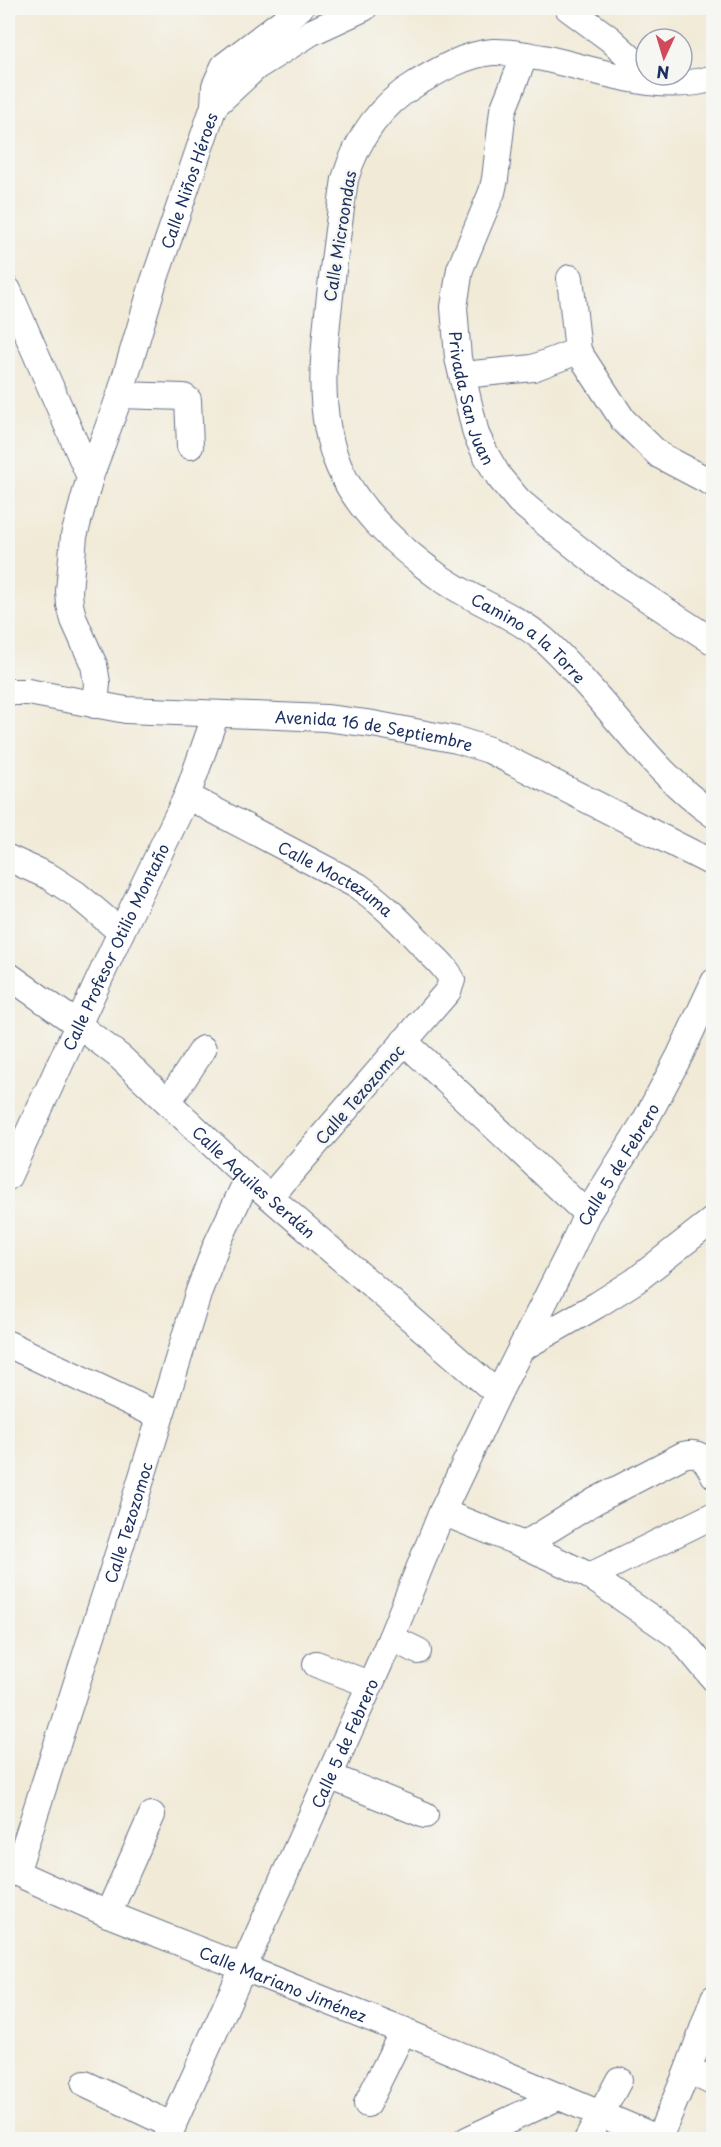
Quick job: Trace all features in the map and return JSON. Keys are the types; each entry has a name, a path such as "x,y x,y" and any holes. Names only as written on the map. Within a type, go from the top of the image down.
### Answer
{"street":[{"path":"214,106 215,86 224,66 300,8"},
{"name":"Calle Niños Héroes","path":"95,705 97,683 94,665 74,620 69,591 74,536 90,477 120,395 153,284 214,106 256,67 312,32 364,8"},
{"path":"568,8 634,61"},
{"name":"Calle Microondas","path":"339,468 331,444 325,411 326,330 345,179 352,156 363,135 379,113 405,90 434,73 481,54 492,52 525,55 634,74"},
{"name":"Privada San Juan","path":"525,55 503,110 492,192 460,269 456,288 454,307 456,333 476,434 499,477 519,501 614,577 714,642"},
{"name":"Calle Microondas","path":"694,81 714,78"},
{"path":"570,278 578,351 623,420 659,455 714,484"},
{"path":"8,290 90,477"},
{"path":"463,375 533,368 578,351"},
{"path":"120,395 179,395 188,400 190,446"},
{"name":"Camino a la Torre","path":"339,468 355,497 379,526 400,546 446,582 523,625 543,639 567,662 675,782 714,815"},
{"name":"Avenida 16 de Septiembre","path":"8,693 28,692 126,710 326,718 373,724 457,740 489,750 714,864"},
{"name":"Calle Profesor Otilio Montaño","path":"8,1177 77,1023 187,796 216,714"},
{"name":"Calle Moctezuma","path":"187,796 358,886 377,899 444,968 452,980 448,991"},
{"path":"8,858 50,877 76,894 121,932"},
{"name":"Calle Aquiles Serdán","path":"8,975 77,1023 120,1057 248,1178 498,1394"},
{"name":"Calle 5 de Febrero","path":"169,2133 391,1638 442,1512 587,1214 650,1111 681,1055 714,982"},
{"name":"Calle Tezozomoc","path":"270,1197 448,991"},
{"path":"404,1041 587,1214"},
{"path":"168,1102 203,1049"},
{"name":"Calle Tezozomoc","path":"12,1871 125,1532 199,1291 216,1246 248,1178"},
{"path":"522,1348 635,1281 714,1219"},
{"path":"8,1344 159,1416"},
{"path":"524,1545 595,1501 683,1455 694,1453 704,1457 714,1475"},
{"path":"442,1512 524,1545 590,1576 679,1637 714,1679"},
{"path":"590,1576 714,1515"},
{"path":"391,1638 418,1651"},
{"path":"316,1664 369,1684"},
{"path":"329,1776 425,1815"},
{"path":"108,1914 152,1815"},
{"name":"Calle Mariano Jiménez","path":"12,1871 108,1914 403,2031 661,2139"},
{"path":"661,2139 714,1998"},
{"path":"367,2104 403,2031"},
{"path":"688,2070 714,2083"},
{"path":"587,2139 619,2080"},
{"path":"85,2084 169,2133"},
{"path":"467,2139 560,2096"}]}
